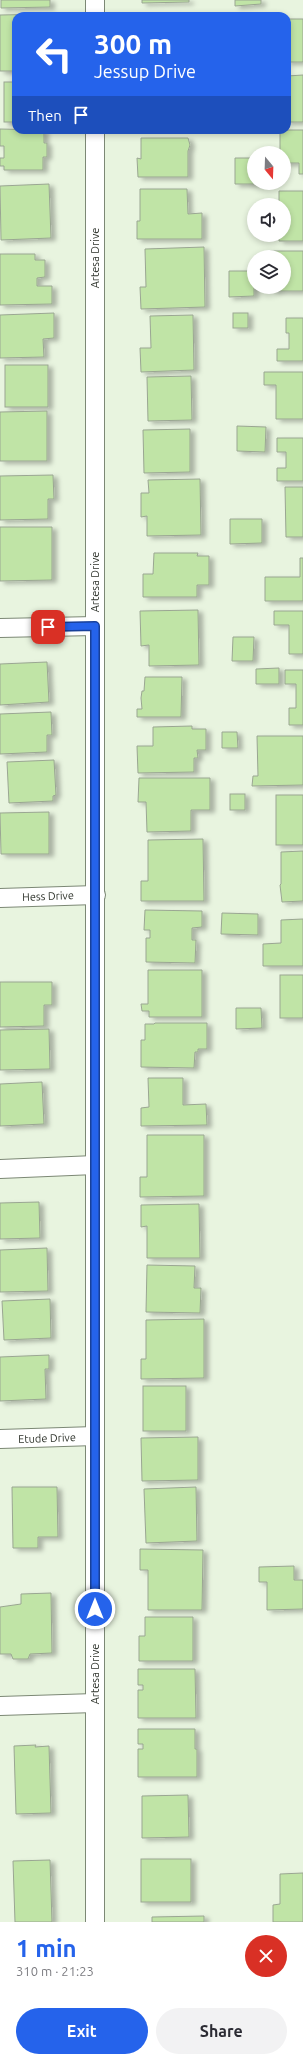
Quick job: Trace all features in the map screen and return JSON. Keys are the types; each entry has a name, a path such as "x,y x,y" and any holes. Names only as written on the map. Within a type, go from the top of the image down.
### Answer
{"street":[{"path":"95,0 95,12"},
{"name":"Artesa Drive","path":"95,134 95,1922"},
{"path":"0,628 95,626"},
{"name":"Hess Drive","path":"0,898 96,895"},
{"path":"0,1169 95,1166"},
{"name":"Etude Drive","path":"0,1439 95,1436"},
{"path":"0,1706 95,1703"}],"building":[{"path":"1,0 50,0 50,7 1,8"},
{"path":"142,0 189,0 189,2 142,3"},
{"path":"235,0 261,0 261,4 235,6"},
{"path":"0,15 12,15 12,71 0,71"},
{"path":"291,19 303,19 303,62 291,62"},
{"path":"303,75 303,122 291,122 291,76"},
{"path":"4,82 12,82 12,122 4,122"},
{"path":"0,129 12,129 12,134 44,134 44,143 47,143 47,157 43,157 43,170 4,170 4,166 0,166 0,158 4,158 4,146 0,146"},
{"path":"291,130 303,130 303,174 299,174 299,163 291,163 291,146 280,146 280,134 291,134"},
{"path":"141,138 188,138 190,145 188,151 188,177 138,177 137,158 141,159"},
{"path":"235,158 247,158 247,184 235,184"},
{"path":"49,184 51,238 1,240 0,186"},
{"path":"140,189 187,189 188,214 202,213 202,239 137,239 137,221 140,221"},
{"path":"279,191 303,191 303,241 291,241 291,198 279,198"},
{"path":"204,247 205,307 141,309 140,287 146,287 145,249"},
{"path":"291,251 303,251 303,291 291,291"},
{"path":"0,254 35,254 35,260 45,260 45,277 37,278 37,286 52,286 52,304 0,305"},
{"path":"229,271 247,271 247,294 254,294 254,296 229,297"},
{"path":"54,313 54,338 43,339 44,357 0,358 0,315"},
{"path":"233,313 248,313 248,328 233,328"},
{"path":"193,315 194,370 141,372 140,348 151,348 150,316"},
{"path":"286,318 303,318 303,361 277,361 277,349 289,349 289,333 286,333"},
{"path":"5,365 48,365 48,407 5,407"},
{"path":"264,372 303,372 303,419 276,419 276,385 264,385"},
{"path":"191,376 192,420 148,421 147,377"},
{"path":"47,411 47,461 0,461 0,412"},
{"path":"237,426 266,427 265,452 237,451"},
{"path":"190,429 190,472 144,473 143,430"},
{"path":"277,438 303,438 303,481 277,481 277,468 286,468 286,452 277,452"},
{"path":"53,475 54,499 48,499 48,519 0,520 0,476"},
{"path":"200,479 201,535 147,536 147,516 141,517 141,493 149,493 148,480"},
{"path":"285,487 303,487 303,537 286,537"},
{"path":"230,519 262,519 262,543 230,544"},
{"path":"0,527 52,527 52,580 0,581"},
{"path":"154,553 198,553 197,556 209,556 209,585 197,585 197,597 143,597 143,574 153,574"},
{"path":"300,558 303,558 303,601 265,601 265,577 300,577"},
{"path":"198,610 199,665 149,666 149,645 141,646 140,611"},
{"path":"274,611 303,611 303,654 289,654 289,625 274,625"},
{"path":"233,637 254,637 253,661 232,661"},
{"path":"47,662 49,702 0,705 0,664"},
{"path":"279,668 279,684 256,684 256,669"},
{"path":"285,670 303,670 303,725 289,725 289,708 296,708 296,684 285,684"},
{"path":"145,677 182,677 181,717 137,717 137,709 142,709 141,698 142,691 144,691"},
{"path":"51,712 52,735 47,735 47,752 0,754 0,714"},
{"path":"192,726 192,729 206,729 206,750 197,750 198,758 194,758 194,772 138,773 137,746 153,746 153,727"},
{"path":"222,732 237,732 238,748 222,748"},
{"path":"257,736 303,736 303,785 252,786 253,776 258,776"},
{"path":"54,760 56,795 53,796 53,801 9,803 7,762"},
{"path":"139,778 210,778 210,810 191,810 191,831 147,832 146,802 138,802"},
{"path":"230,794 245,794 245,810 230,810"},
{"path":"276,795 303,795 303,845 276,845"},
{"path":"49,812 49,854 1,854 0,813"},
{"path":"203,839 204,901 141,901 141,881 148,881 148,840"},
{"path":"303,851 303,901 282,902 280,885 281,852"},
{"path":"145,910 202,911 202,927 192,928 192,940 196,940 195,963 146,962 146,938 150,938 150,930 144,930"},
{"path":"222,913 258,914 258,935 221,934"},
{"path":"303,919 303,966 263,966 263,944 281,943 281,920"},
{"path":"148,970 202,970 202,1017 149,1017 149,1011 142,1011 141,1004 148,1004"},
{"path":"280,975 303,975 303,1018 280,1018"},
{"path":"0,982 52,982 52,1005 44,1005 44,1026 0,1027"},
{"path":"236,1008 261,1008 262,1028 236,1029"},
{"path":"207,1023 207,1049 198,1049 198,1052 195,1052 194,1068 141,1067 141,1040 145,1040 145,1024"},
{"path":"49,1029 50,1069 0,1070 0,1030"},
{"path":"148,1078 183,1078 183,1105 206,1104 207,1125 141,1126 141,1108 149,1107"},
{"path":"42,1082 44,1124 0,1126 0,1084"},
{"path":"147,1135 204,1135 204,1196 140,1197 140,1177 147,1177"},
{"path":"39,1202 40,1238 0,1239 0,1203"},
{"path":"199,1204 200,1258 147,1258 147,1226 141,1227 141,1205"},
{"path":"47,1248 48,1291 0,1292 0,1250"},
{"path":"147,1265 195,1266 194,1288 201,1288 200,1313 146,1312"},
{"path":"50,1299 51,1338 4,1340 2,1301"},
{"path":"204,1319 204,1378 141,1379 141,1359 146,1359 146,1320"},
{"path":"49,1355 49,1369 45,1369 46,1399 0,1401 0,1357"},
{"path":"143,1386 186,1386 186,1431 143,1431"},
{"path":"198,1437 198,1480 142,1481 141,1438"},
{"path":"12,1487 57,1487 58,1537 38,1537 38,1548 13,1548"},
{"path":"196,1487 197,1541 146,1543 144,1489"},
{"path":"140,1549 203,1550 202,1610 148,1610 148,1570 140,1570"},
{"path":"294,1566 294,1580 303,1580 303,1609 267,1610 267,1582 259,1582 259,1567"},
{"path":"51,1593 52,1653 30,1654 28,1659 13,1659 11,1654 0,1654 0,1607 21,1604 21,1594"},
{"path":"145,1617 193,1617 193,1661 139,1661 139,1636 145,1636"},
{"path":"138,1669 195,1669 196,1718 138,1718 138,1690 143,1690 143,1685 138,1685"},
{"path":"138,1729 195,1729 197,1777 138,1777 138,1749 143,1749 143,1744 138,1744"},
{"path":"36,1745 35,1747 49,1746 51,1813 16,1814 14,1746"},
{"path":"188,1795 189,1837 142,1838 142,1796"},
{"path":"141,1859 191,1859 191,1902 141,1902"},
{"path":"50,1860 52,1922 15,1922 13,1861"},
{"path":"303,1873 303,1922 273,1922 273,1905 280,1904 280,1874"},
{"path":"204,1916 204,1922 152,1922 152,1917"}],"route":[{"path":"48,627 95,626 95,1609"}]}
